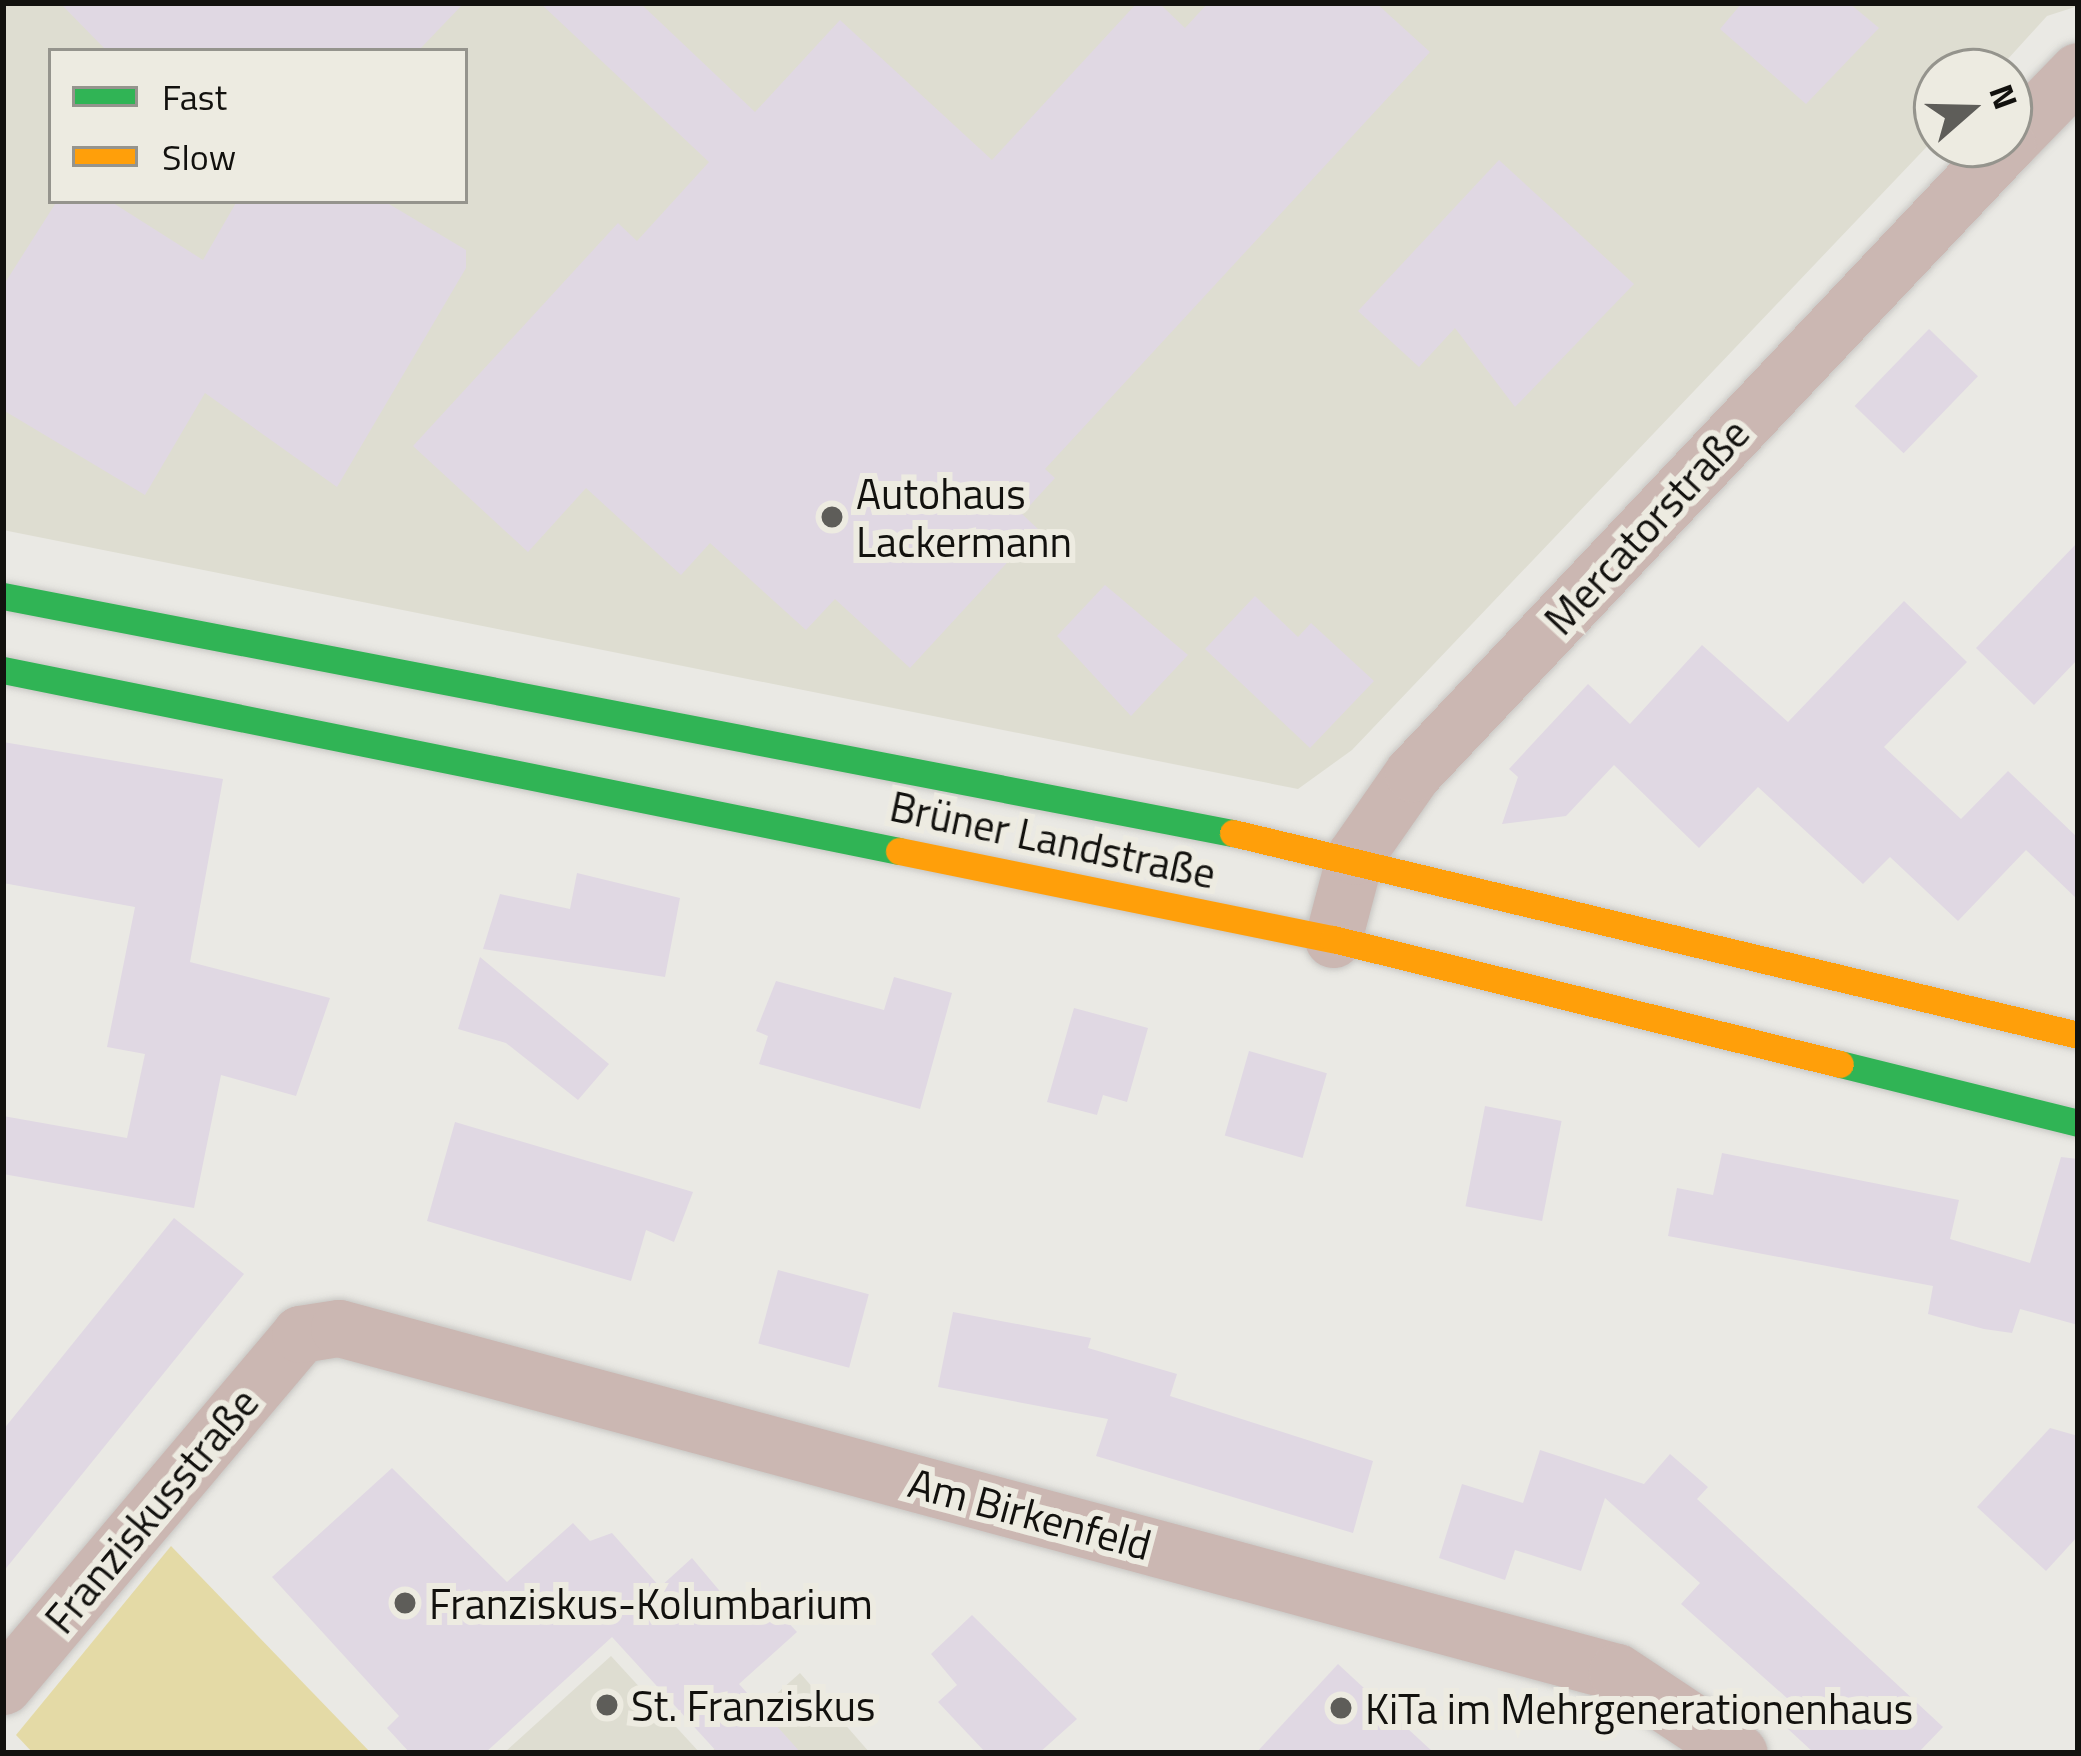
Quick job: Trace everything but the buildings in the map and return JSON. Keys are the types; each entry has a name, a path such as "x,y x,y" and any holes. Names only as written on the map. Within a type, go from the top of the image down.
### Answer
{"main road":[{"name":"Brüner Landstraße","path":"3,596 1355,856 2078,1035"},
{"name":"Brüner Landstraße","path":"3,670 1333,939 2078,1123"}],"street":[{"name":"Mercatorstraße","path":"2033,117 2078,71"},
{"name":"Mercatorstraße","path":"1333,939 1355,856 1413,772 1984,168"},
{"name":"Am Birkenfeld","path":"300,1334 339,1328 1617,1672 1739,1753"},
{"name":"Franziskusstraße","path":"3,1686 300,1334"}],"shaded area":[{"path":"3,3 2078,3 2047,16 2018,48 1913,48 1913,161 1352,750 1298,789 3,530"},
{"path":"171,1546 371,1753 33,1753 16,1735"},
{"name":"St. Franziskus","path":"611,1656 700,1753 504,1753"},
{"name":"St. Franziskus","path":"800,1673 870,1753 710,1753"}],"traffic: fast":[{"path":"3,596 1233,833"},
{"path":"3,670 899,851"},
{"path":"1840,1064 2078,1123"}],"traffic: slow":[{"path":"1233,833 2078,1035"},
{"path":"899,851 1333,939 1840,1064"}],"place":[{"name":"Autohaus Lackermann","path":"832,517"},
{"name":"Franziskus-Kolumbarium","path":"405,1603"},
{"name":"St. Franziskus","path":"607,1705"},
{"name":"KiTa im Mehrgenerationenhaus","path":"1341,1708"}]}
